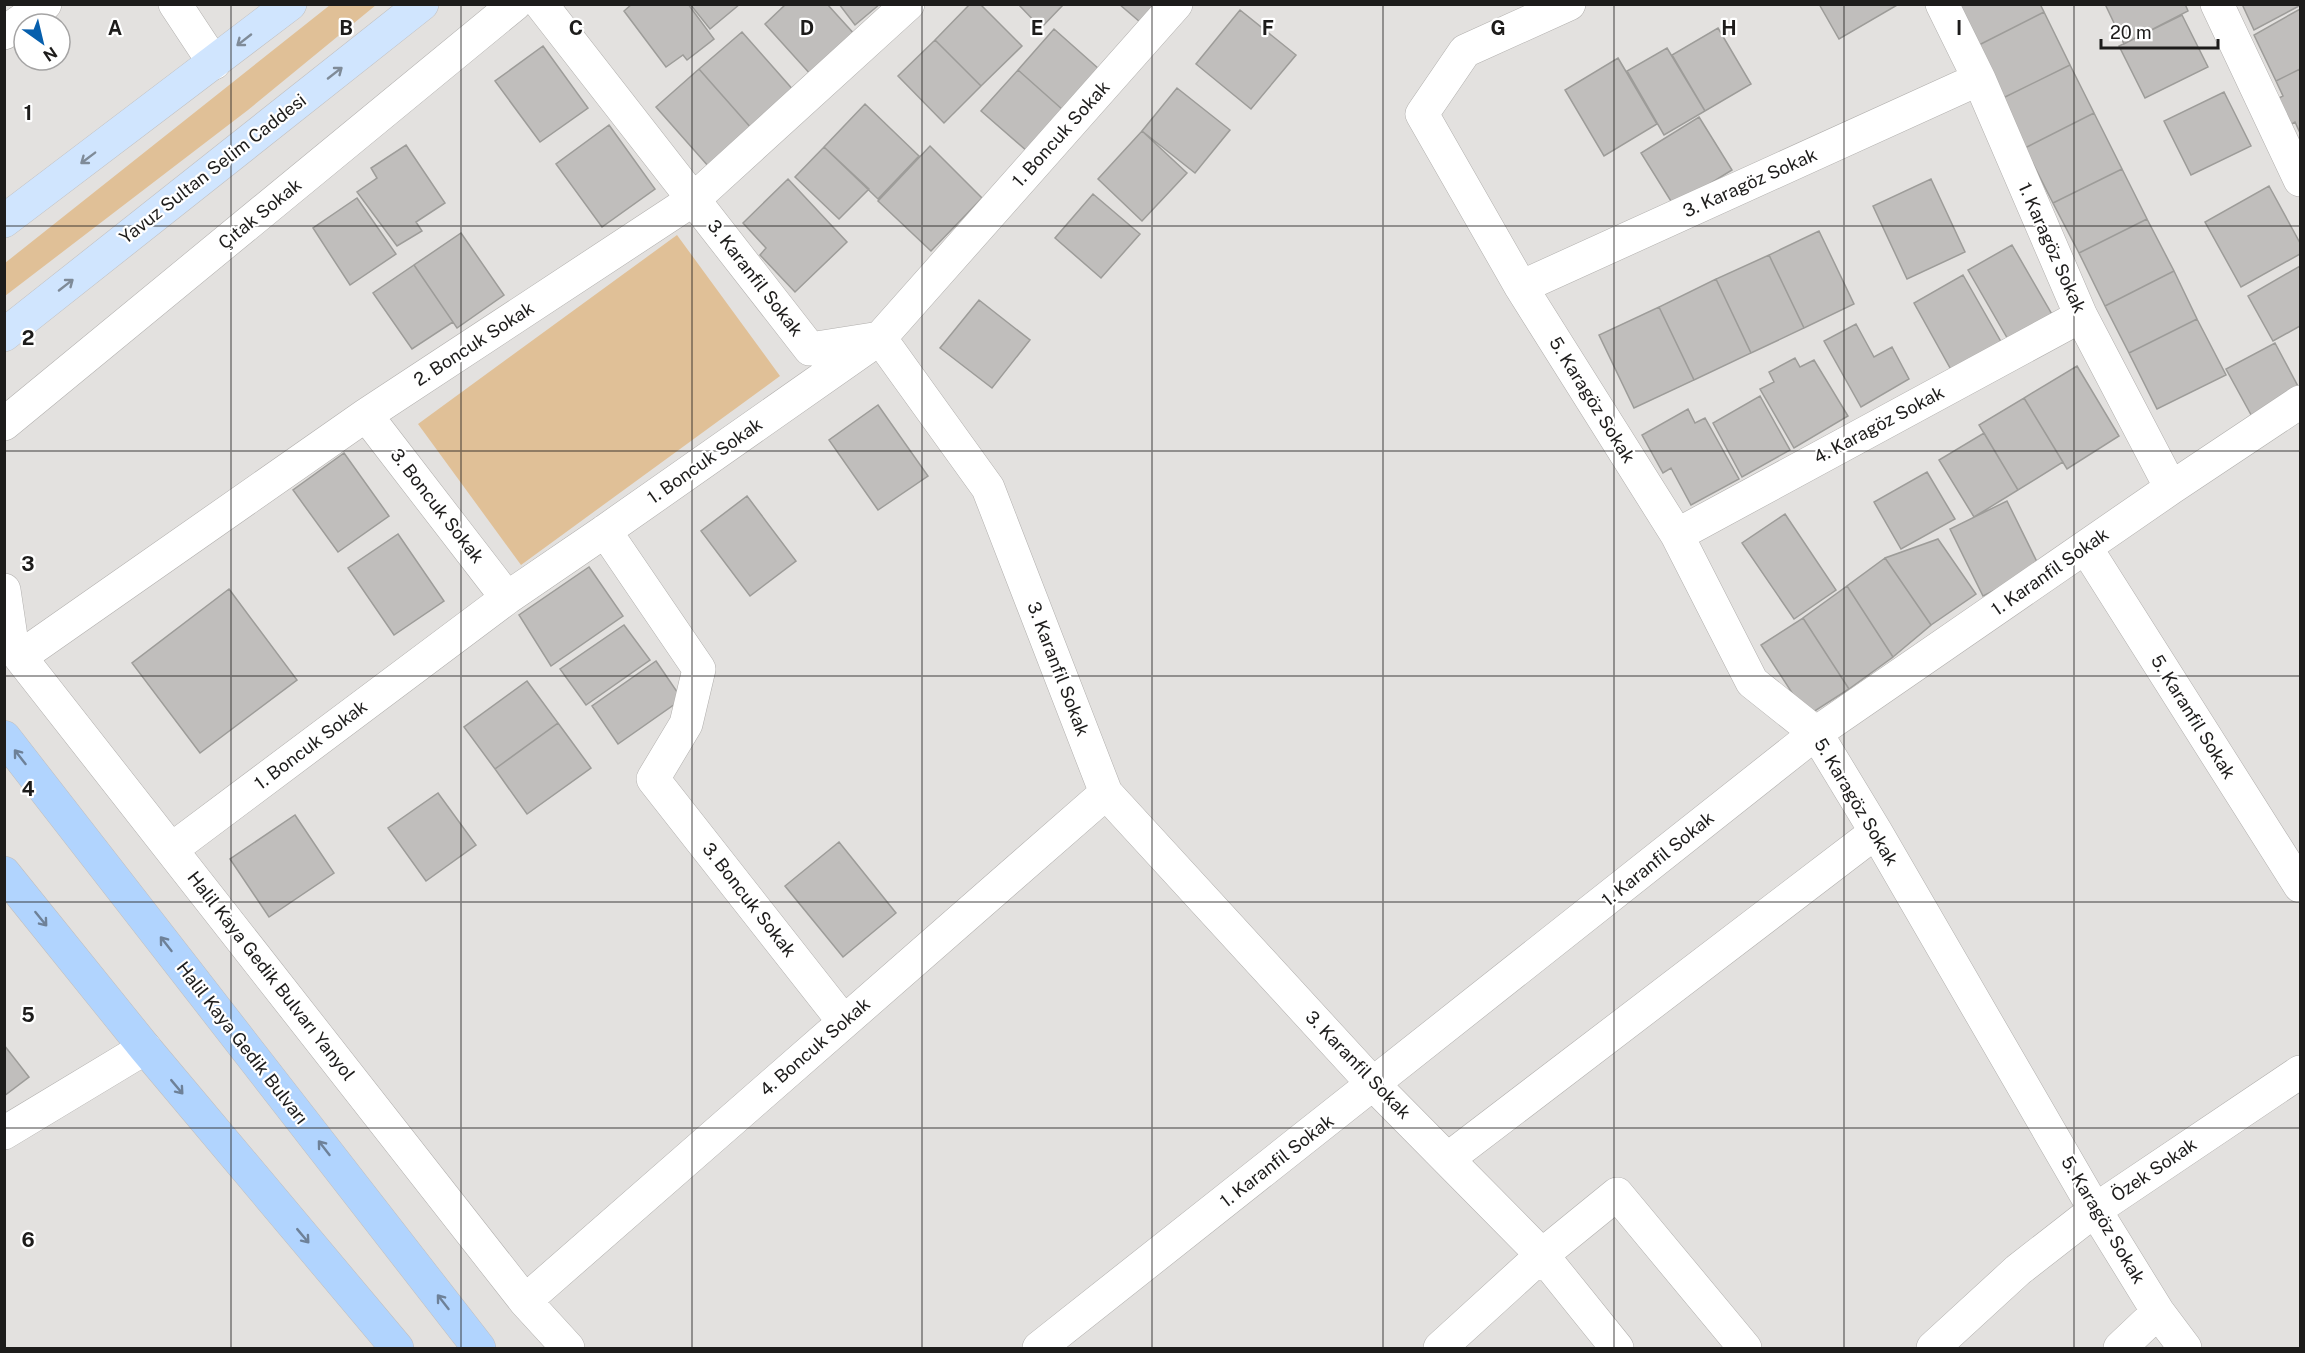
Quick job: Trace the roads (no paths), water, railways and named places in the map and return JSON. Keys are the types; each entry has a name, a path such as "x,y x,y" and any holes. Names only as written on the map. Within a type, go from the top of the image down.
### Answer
{"highway":[{"name":"Halil Kaya Gedik Bulvarı","path":"4,737 479,1348"},
{"path":"4,873 145,1048 398,1348"}],"main road":[{"path":"4,221 290,4"},
{"name":"Yavuz Sultan Selim Caddesi","path":"4,335 422,4"},
{"path":"4,352 36,309"}],"street":[{"path":"4,33 45,4"},
{"path":"175,4 214,63"},
{"name":"Çıtak Sokak","path":"4,424 515,4"},
{"name":"3. Karanfil Sokak","path":"541,4 810,349 880,338 988,488 1106,793 1374,1085 1449,1158 1542,1255 1617,1348"},
{"name":"2. Boncuk Sokak","path":"20,657 366,415 694,199 908,4"},
{"name":"1. Boncuk Sokak","path":"172,849 507,598 880,338 1176,4"},
{"name":"5. Karagöz Sokak","path":"1569,4 1465,51 1422,114 1521,287 1677,535 1752,682 1816,733 1876,832 2095,1210 2158,1312 2185,1348"},
{"name":"1. Karagöz Sokak","path":"1942,4 1979,79 2081,316 2171,488"},
{"path":"2217,4 2301,180"},
{"name":"3. Karagöz Sokak","path":"1521,287 1979,79"},
{"name":"4. Karagöz Sokak","path":"1677,535 2081,316"},
{"name":"1. Karanfil Sokak","path":"1039,1348 1816,733 2171,488 2301,402"},
{"name":"3. Boncuk Sokak","path":"366,415 507,598"},
{"name":"3. Boncuk Sokak","path":"605,531 699,669 686,724 653,779 844,1022"},
{"name":"5. Karanfil Sokak","path":"2086,548 2301,886"},
{"name":"Halil Kaya Gedik Bulvarı Yanyol","path":"4,590 11,637 20,657 525,1302 568,1348"},
{"name":"4. Boncuk Sokak","path":"525,1302 1106,793"},
{"path":"1449,1158 1876,832"},
{"path":"4,1134 145,1048"},
{"name":"Özek Sokak","path":"1933,1348 2018,1270 2095,1210 2301,1072"},
{"path":"1440,1348 1542,1255 1617,1194 1746,1348"},
{"path":"2120,1348 2158,1312"}]}
